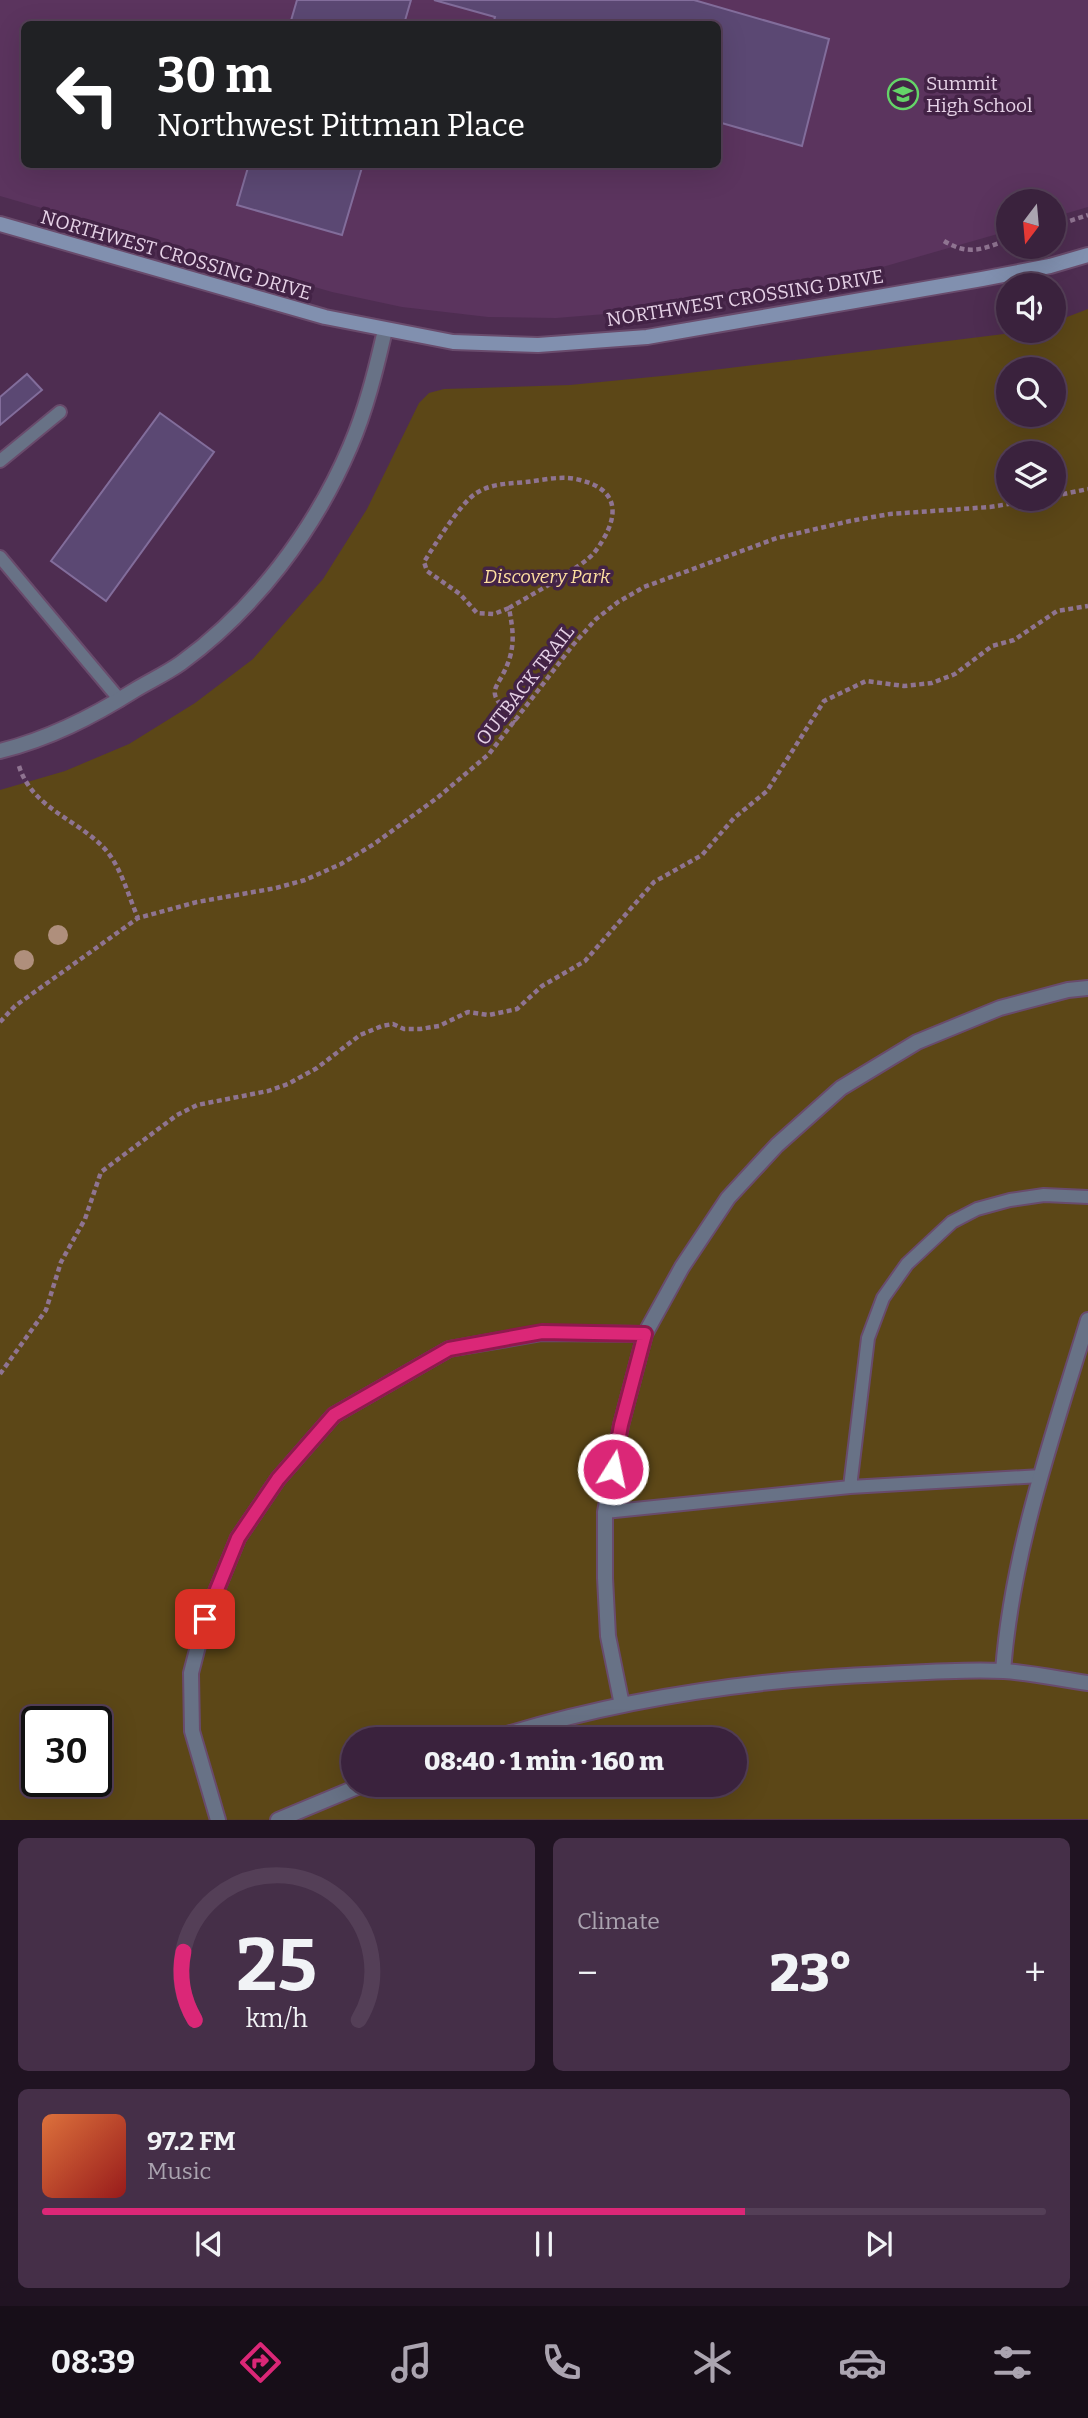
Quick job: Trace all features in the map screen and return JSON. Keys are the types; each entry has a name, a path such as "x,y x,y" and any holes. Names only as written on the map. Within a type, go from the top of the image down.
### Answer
{"street":[{"name":"NORTHWEST CROSSING DRIVE","path":"0,225 325,317 453,342 538,345 647,337 1023,271 1088,255"},
{"path":"7,749 71,727 120,700 181,663 234,618 284,561 327,495 351,445 373,380 385,330"},
{"path":"622,1705 608,1636 606,1512 621,1425 645,1334 682,1267 728,1198 777,1145 841,1088 917,1042 1000,1008 1068,990 1088,988"},
{"path":"1003,1671 1007,1622 1041,1476 1088,1320"},
{"path":"218,1819 192,1731 191,1673 205,1619 238,1538 278,1479 334,1415 449,1349 542,1332 645,1334"},
{"path":"538,1727 622,1705 714,1688 822,1676 1003,1671 1088,1683"},
{"path":"278,1819 341,1794"}],"lane":[{"path":"0,461 60,412"},
{"path":"0,557 120,700"},
{"path":"850,1487 867,1338 883,1298 907,1264 952,1222 977,1209 1044,1195 1088,1197"},
{"path":"606,1512 850,1487 1041,1476"}],"path":[{"path":"1066,222 1088,215"},
{"path":"944,241 957,249 978,253 996,245"},
{"path":"556,478 580,480 606,493 611,501 614,517 592,555 509,608 494,614 477,613 460,594 427,571 424,562 472,495 489,486 556,478"},
{"path":"1066,494 1088,489"},
{"name":"OUTBACK TRAIL","path":"0,1022 15,1006 138,918 197,902 305,880 341,864 374,844 437,798 489,754 596,619 644,587 777,538 850,521 890,514 996,507"},
{"path":"0,1374 46,1310 61,1262 85,1220 101,1172 177,1115 197,1105 268,1091 288,1084 317,1068 360,1035 382,1026 393,1024 404,1029 419,1029 439,1026 468,1012 489,1015 517,1009 542,986 584,961 654,881 702,855 734,818 767,791 824,701 866,681 904,686 932,683 955,674 992,646 1014,640 1057,611 1088,606"},
{"path":"509,608 514,634 509,659 494,687 495,699 516,722"},
{"path":"7,749 23,777 42,800 58,816 104,849 116,864 138,918"}],"shaded area":[{"name":"Summit High School","path":"0,0 1088,0 1088,207 1066,213 1066,189 996,189 996,234 872,270 631,312 556,318 488,317 402,307 332,292 0,196"}],"green space":[{"name":"Discovery Park","path":"1088,309 1088,1819 0,1820 0,790 65,771 129,744 195,703 253,659 323,579 367,509 419,403 429,393 444,389 570,385 996,335 996,343 1066,343 1066,317"}],"building":[{"path":"297,0 411,0 405,21 291,21"},
{"path":"434,0 694,0 829,39 802,146 721,123 721,21 494,21 495,17"},
{"path":"248,168 362,168 342,235 237,205"},
{"path":"27,374 42,390 0,425 0,397"},
{"path":"160,413 214,452 106,601 51,561"}],"place":[{"name":"Summit High School","path":"903,94"}],"route":[{"path":"205,1619 238,1538 278,1479 334,1415 449,1349 542,1332 645,1334 621,1425 613,1469"}]}
